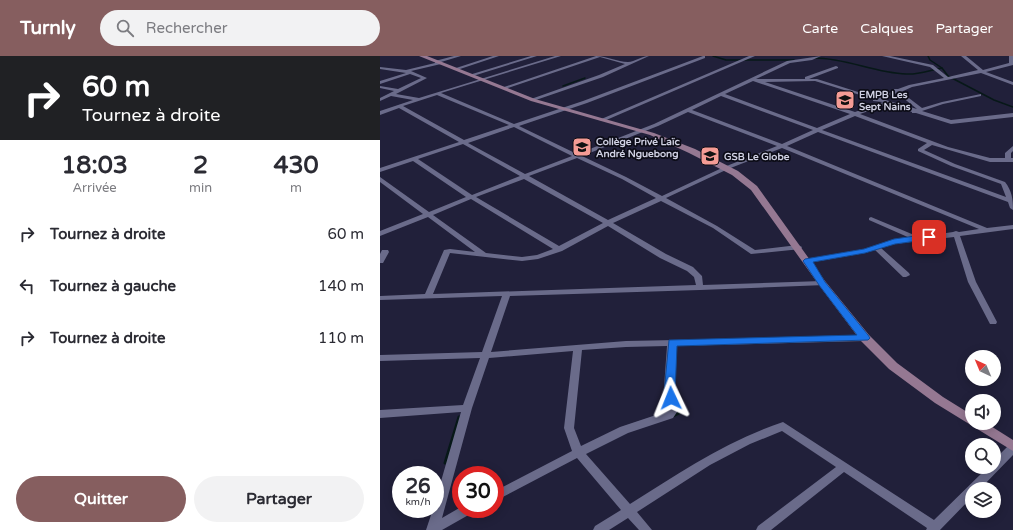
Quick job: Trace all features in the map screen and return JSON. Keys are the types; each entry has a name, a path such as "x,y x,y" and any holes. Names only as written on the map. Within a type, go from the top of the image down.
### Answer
{"main road":[{"path":"422,56 562,110 640,131 672,142 726,168 754,188 798,247 822,283 865,338 893,366 939,400 965,416"},
{"path":"987,430 1013,447"}],"street":[{"path":"380,84 408,72 459,56"},
{"path":"454,69 489,57 497,56"},
{"path":"471,75 535,56"},
{"path":"380,113 437,93 522,68 556,56"},
{"path":"502,88 600,56 630,64"},
{"path":"533,100 648,56"},
{"path":"602,120 753,56"},
{"path":"380,234 523,176 577,157 640,131 721,94 755,81 790,62 812,59 818,56"},
{"path":"884,56 931,66 946,77"},
{"path":"962,56 983,72 1012,83"},
{"path":"875,100 896,90 946,77 983,72 1011,64 1011,56"},
{"path":"489,57 522,68"},
{"path":"380,170 562,110 704,57"},
{"path":"804,79 836,67"},
{"path":"380,100 425,78 408,72 381,69"},
{"path":"755,81 815,80 875,100 951,122 1013,115"},
{"path":"755,81 855,114 931,143 981,158 1011,160 1008,153 1013,148"},
{"path":"380,87 400,91"},
{"path":"896,90 921,110"},
{"path":"437,93 515,126 662,198 715,227 754,252 798,247"},
{"path":"721,94 818,129 1012,205"},
{"path":"391,95 419,99"},
{"path":"914,112 949,101 979,95"},
{"path":"428,296 447,252 452,250 485,255 531,258 559,249 608,223 726,168 841,119 886,103"},
{"path":"399,106 608,223 663,256 690,269 698,276 700,288"},
{"path":"839,109 841,119"},
{"path":"687,110 732,126 780,146 800,152 984,229"},
{"path":"931,143 920,150 953,165 998,180 1007,189 1012,205"},
{"path":"414,159 471,197 559,249"},
{"path":"380,179 485,255"},
{"path":"871,219 916,238"},
{"path":"808,261 877,248 894,242 916,238 956,234 984,229 1013,227"},
{"path":"956,234 972,282 993,322"},
{"path":"877,248 906,275"},
{"path":"380,261 385,252"},
{"path":"380,298 822,283"},
{"path":"432,529 467,408 487,355 507,294"},
{"path":"380,358 487,355 672,342 865,338"},
{"path":"504,491 578,452 624,430 669,415 673,412 674,407 669,393 672,342"},
{"path":"578,348 569,428 578,452 646,530"},
{"path":"380,414 467,408"},
{"path":"599,530 706,462 746,441 783,426 934,529 965,496"},
{"path":"979,482 1013,447"},
{"path":"762,530 843,467"},
{"path":"432,529 452,518"}],"waterway":[{"path":"713,56 726,60 794,60"},
{"path":"928,56 930,60 942,68"},
{"path":"815,58 838,60 883,71 906,74 920,73 942,68"},
{"path":"942,68 948,76 994,100 1013,107"},
{"path":"563,86 585,78"},
{"path":"673,416 679,413"},
{"path":"445,463 459,417"}],"place":[{"name":"EMPB Les Sept Nains","path":"845,100"},
{"name":"Collège Privé Laïc André Nguebong","path":"582,147"},
{"name":"GSB Le Globe","path":"710,156"}],"route":[{"path":"671,398 669,393 672,342 865,338 822,283 808,261 865,251 894,242 929,237"}]}
